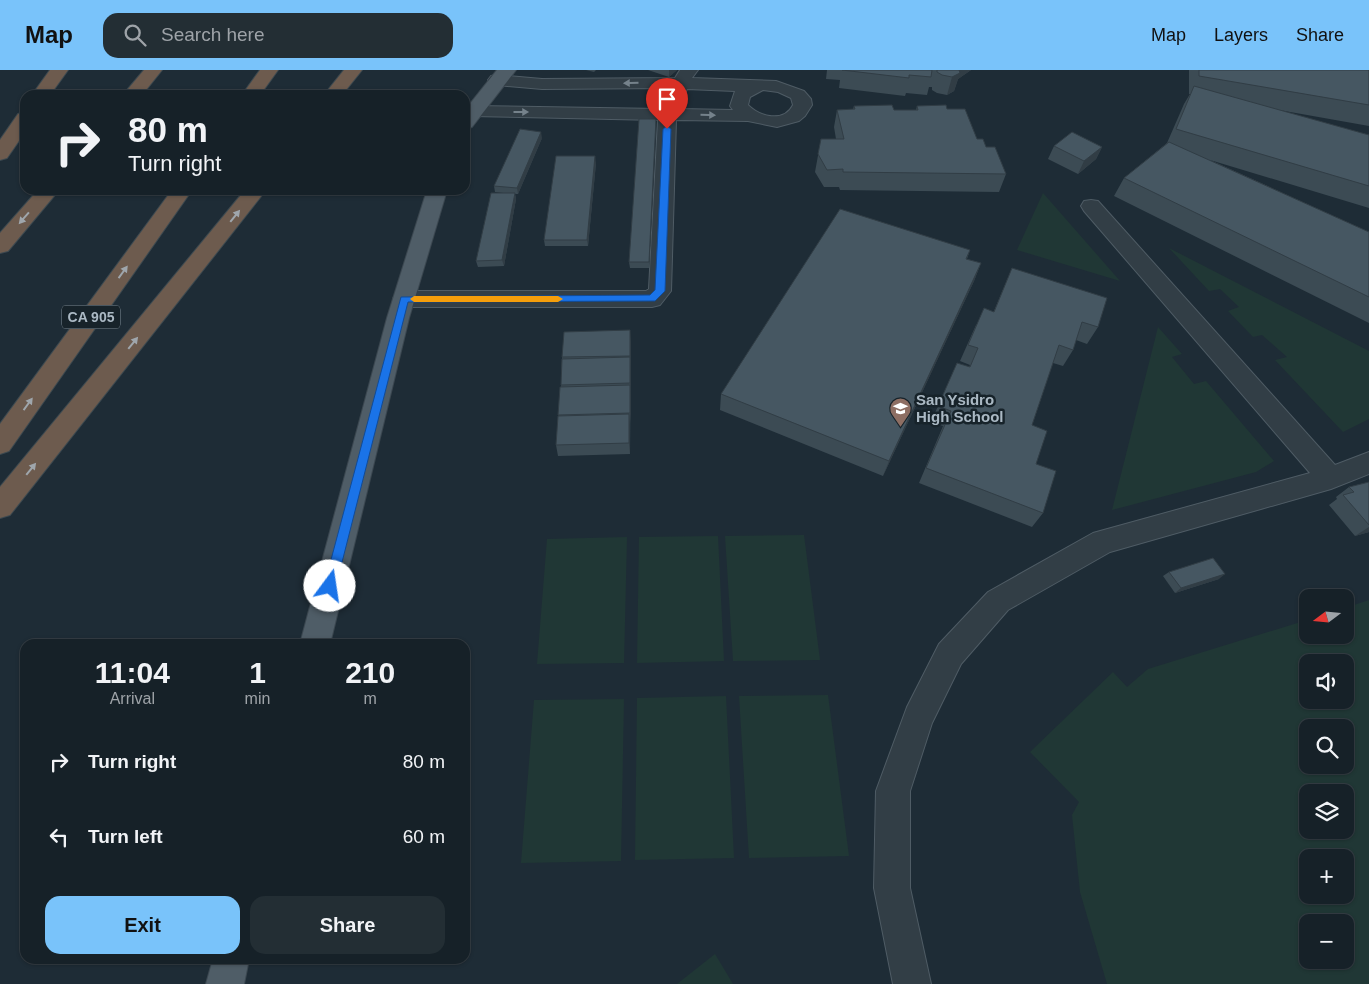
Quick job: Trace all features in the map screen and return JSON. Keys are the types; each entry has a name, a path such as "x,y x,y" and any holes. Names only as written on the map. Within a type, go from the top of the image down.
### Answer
{"highway":[{"path":"45,90 59,70"},
{"path":"136,90 153,70"},
{"path":"255,90 269,70"},
{"path":"337,90 353,70"},
{"path":"0,154 20,125"},
{"path":"0,246 45,195"},
{"name":"CA 905","path":"0,444 178,195"},
{"path":"0,507 252,195"}],"main road":[{"path":"470,115 502,75"},
{"path":"316,639 404,299 435,195"},
{"path":"225,984 230,964"}],"lane":[{"path":"470,117 614,112 750,116 765,120 781,120 798,113 802,102 792,91 774,85 754,87 684,76 542,84 502,75"},
{"path":"404,299 652,299 660,291 667,115 684,76"},
{"path":"750,116 739,106 738,100 741,95 754,87"},
{"path":"1091,206 1331,478"},
{"path":"912,984 892,888 893,791 918,718 950,654 998,601 1103,542 1331,478 1369,463"}],"green space":[{"path":"1043,193 1120,281 1017,250"},
{"path":"1169,248 1369,351 1369,419 1343,432 1275,360 1287,357 1262,335 1253,337 1228,311 1239,307 1220,289 1209,291"},
{"path":"1158,327 1182,354 1172,357 1194,384 1206,381 1274,461 1256,472 1112,510"},
{"path":"804,535 820,660 733,661 725,536"},
{"path":"718,536 724,661 637,663 639,537"},
{"path":"627,537 624,663 537,664 547,539"},
{"path":"1369,600 1369,984 1107,984 1080,892 1072,815 1079,802 1030,752 1113,672 1127,687 1148,669 1299,622 1299,644 1354,644 1354,605"},
{"path":"828,695 849,856 749,858 739,696"},
{"path":"726,696 734,858 635,860 637,698"},
{"path":"624,699 621,861 521,863 534,700"},
{"path":"715,954 733,984 677,984"}],"building":[{"path":"842,70 932,70 931,77 909,75 909,78"},
{"path":"937,70 959,70 960,73 952,77 942,75"},
{"path":"1199,70 1369,70 1369,105 1199,76"},
{"path":"1194,86 1369,135 1369,186 1176,129"},
{"path":"892,105 894,110 918,110 917,106 946,105 947,109 965,109 977,139 983,139 986,147 995,147 1006,174 843,172 843,169 827,170 818,154 821,139 844,139 837,110 855,109 854,106"},
{"path":"639,119 656,119 649,262 629,262"},
{"path":"520,129 541,132 517,188 494,186"},
{"path":"1072,132 1102,147 1084,161 1054,146"},
{"path":"1169,142 1369,232 1369,297 1124,178"},
{"path":"556,156 595,156 587,240 544,240"},
{"path":"491,193 515,193 502,260 476,261"},
{"path":"840,209 970,250 966,259 981,263 889,461 721,394"},
{"path":"1012,268 1107,298 1098,327 1082,322 1073,350 1059,345 1032,425 1047,431 1036,464 1056,471 1043,513 926,468 951,411 938,406 957,363 970,367 978,348 968,345 984,308 994,312"},
{"path":"630,330 630,356 562,357 564,332"},
{"path":"630,357 630,383 561,385 562,359"},
{"path":"630,385 630,413 558,415 560,387"},
{"path":"629,414 629,443 556,445 558,416"},
{"path":"1369,482 1369,525 1343,495 1354,492 1349,487"},
{"path":"1213,558 1225,574 1181,588 1169,572"}],"slow traffic":[{"path":"414,299 558,299"}],"place":[{"name":"San Ysidro High School","path":"900,427"}],"route":[{"path":"330,586 404,299 652,299 660,291 668,142 667,129"}]}
